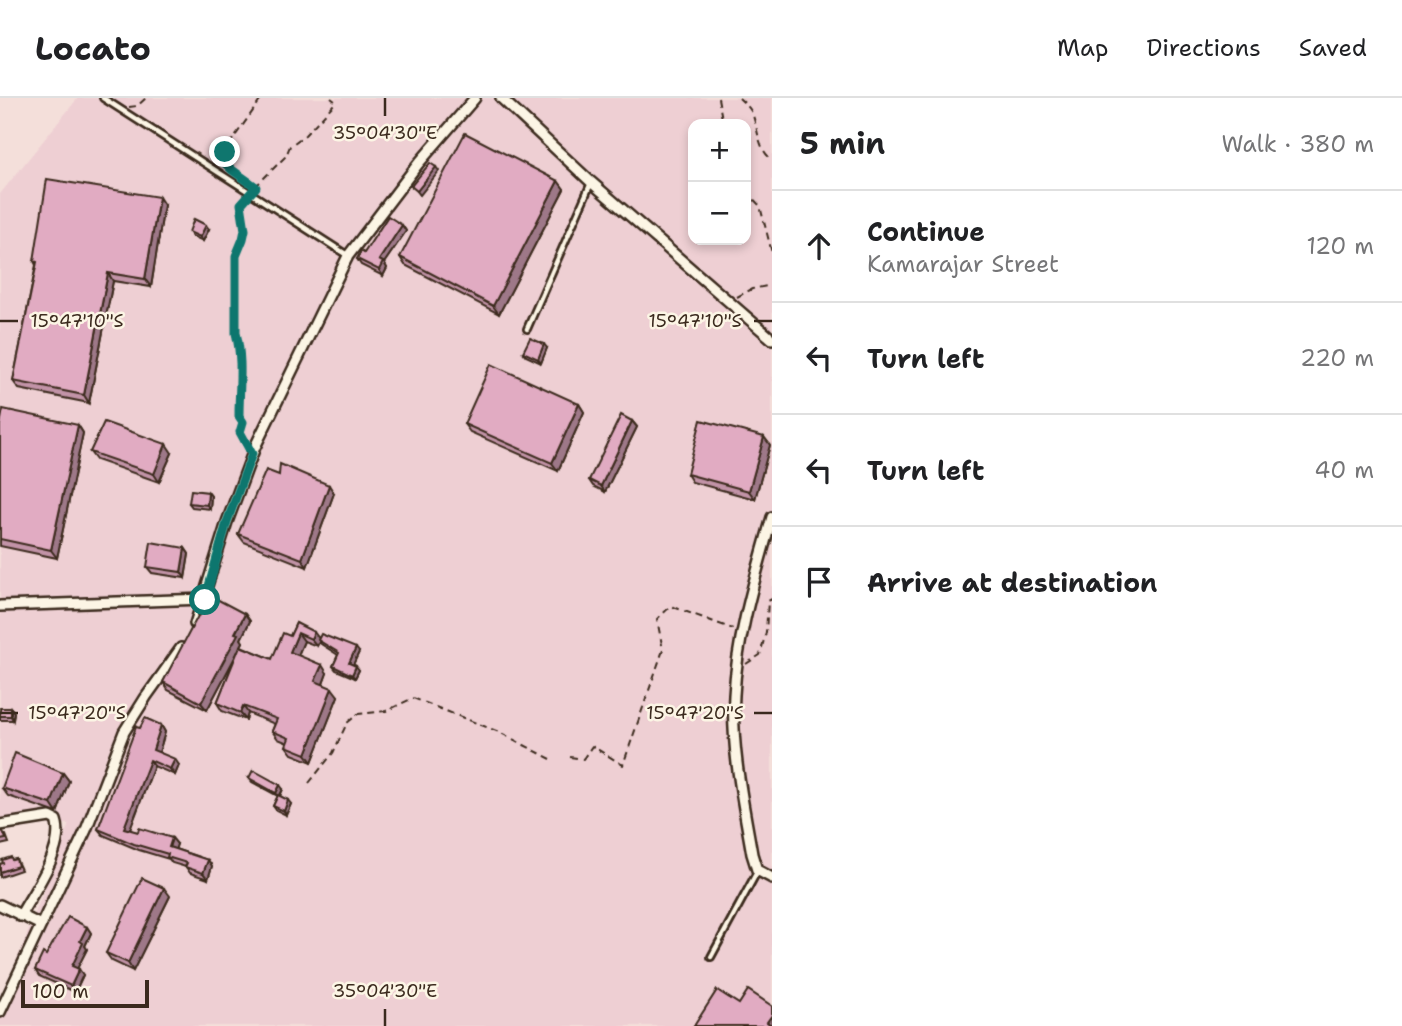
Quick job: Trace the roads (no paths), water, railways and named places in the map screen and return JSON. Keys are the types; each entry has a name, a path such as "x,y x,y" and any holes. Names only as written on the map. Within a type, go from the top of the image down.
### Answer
{"street":[{"path":"0,1012 86,830 124,732 194,627 252,454 348,256 418,164 475,98"},
{"path":"501,98 591,182 772,339"},
{"path":"772,517 753,585 736,664 734,730 752,854 757,870 772,878"},
{"path":"0,606 205,600"},
{"path":"0,825 50,817 56,820 58,827 46,875 33,891 20,916"},
{"path":"0,905 41,925"}],"lane":[{"path":"103,98 348,256"},
{"path":"527,329 591,182"},
{"path":"711,957 757,870"}]}
